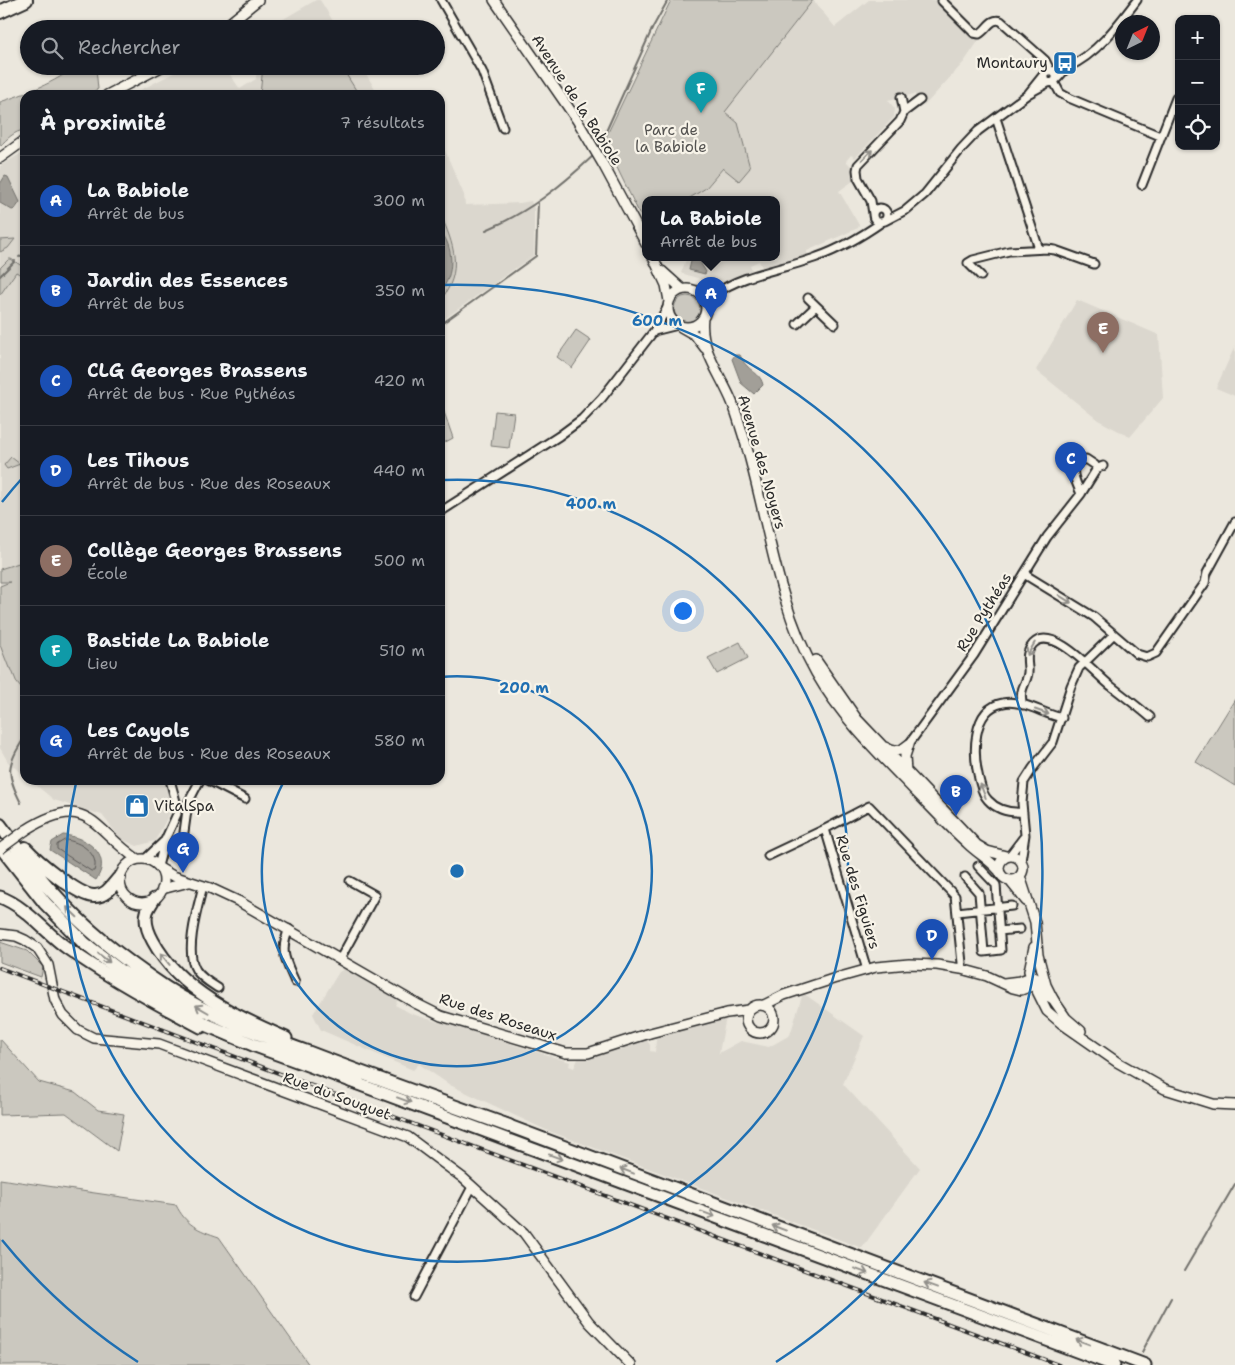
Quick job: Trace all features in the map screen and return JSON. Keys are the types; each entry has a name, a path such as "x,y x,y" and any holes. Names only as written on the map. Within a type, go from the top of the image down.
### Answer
{"highway":[{"path":"0,12 26,0"},
{"path":"0,813 24,847 34,857 81,892 91,896 100,895 109,890 119,878"},
{"path":"0,825 24,859 56,897 92,931 166,988 208,1012 253,1032 509,1126"},
{"path":"0,848 45,903 84,943 118,970 207,1025 254,1045 358,1084 1114,1365"},
{"path":"0,897 31,917 66,947 108,976 159,1006 202,1028 258,1052 308,1071 358,1084"},
{"path":"154,899 146,913 147,930 166,962 187,982 208,998 245,1020 332,1058 509,1126 1146,1365"}],"street":[{"path":"233,20 258,0"},
{"path":"441,0 482,71 503,128"},
{"name":"Avenue de la Babiole","path":"494,0 577,120 642,237"},
{"path":"654,331 679,325 690,327 695,325 703,318 706,306 716,294 727,287 759,274 817,257 842,246 906,210 925,194 978,131 1028,94 1049,72 1078,62 1095,49 1118,26 1137,0"},
{"path":"942,1 974,33 984,32 994,20 1001,21 1045,60 1049,72"},
{"path":"1028,94 1053,82 1068,67"},
{"path":"1049,72 1056,74 1053,82"},
{"path":"1049,72 1044,80 1053,82 1060,92 1069,98 1160,136"},
{"path":"117,90 146,75"},
{"path":"901,97 904,112"},
{"path":"884,222 878,222 873,215 871,201 858,178 858,165 900,121 904,112 920,100"},
{"path":"1142,185 1175,100"},
{"path":"996,118 1038,249"},
{"path":"0,158 20,143"},
{"path":"0,153 12,148"},
{"path":"871,201 887,214 884,222"},
{"path":"866,232 876,210 900,212"},
{"path":"981,276 968,263 1010,250 1055,250 1094,264"},
{"path":"654,261 666,285 670,317 679,325"},
{"path":"655,261 662,271 682,289 693,290 701,296 706,306"},
{"path":"445,509 559,436 582,419 602,398 654,331 672,296 682,289"},
{"path":"701,296 716,294"},
{"path":"808,298 835,324"},
{"path":"797,324 816,306"},
{"name":"Avenue des Noyers","path":"703,318 702,328 707,350"},
{"name":"Avenue des Noyers","path":"679,325 694,335 707,350 723,381 739,422 782,586 807,643 821,669 878,747 966,843 987,858 998,870"},
{"name":"Rue Pythéas","path":"909,744 974,655 1047,537 1081,494 1100,467 1086,459 1075,465 1074,476 1081,494"},
{"path":"1024,574 1094,617 1123,644 1137,654 1147,656 1156,653 1205,583 1207,573 1235,522"},
{"path":"1114,634 1075,674 1053,742 1032,768 1024,782 1023,812 1025,836 1021,861 1023,868 1020,876 1035,922 1038,955 1046,985 1053,999 1066,1018 1117,1062"},
{"path":"1022,705 1020,694 1028,675 1027,653 1037,640 1044,638 1051,640 1086,661 1110,685 1150,717"},
{"path":"1023,812 1002,810 995,807 983,793 976,761 978,728 984,716 994,706 1009,702 1062,718"},
{"path":"878,747 893,752 901,750 909,744"},
{"path":"906,772 905,756 909,744"},
{"name":"Avenue des Noyers","path":"878,747 895,760 978,845 987,851 1008,856"},
{"path":"895,760 905,756"},
{"path":"159,868 165,840 177,814 173,785"},
{"path":"184,832 188,803 197,785"},
{"path":"218,785 245,799"},
{"name":"Rue des Figuiers","path":"867,970 825,829 869,806 955,896 961,969"},
{"path":"0,848 45,818 65,813 78,814 92,819 119,846 141,859 159,868 163,876 162,889 154,899 141,903 127,898 120,886 119,878 125,866 141,859 165,840"},
{"path":"768,856 825,829"},
{"path":"1025,836 1008,856 1000,862 998,870 1002,877 1009,880 1029,905"},
{"path":"119,846 125,866"},
{"path":"1008,856 1018,858 1021,861"},
{"path":"965,877 979,893 984,952 1001,950 996,885 978,866"},
{"name":"Rue des Roseaux","path":"159,868 173,876 238,901 441,1016 566,1053 588,1052 650,1033 735,1012 747,1014 755,1005 764,1005 784,995 867,970 910,964 937,965 988,976 1021,990 1035,981"},
{"path":"1009,880 1020,876"},
{"path":"162,889 189,881"},
{"path":"340,959 375,895 350,881"},
{"path":"203,886 192,944 192,961 197,971 218,988"},
{"path":"957,912 1012,906"},
{"path":"289,929 284,942 283,953 295,982"},
{"path":"999,931 1020,929"},
{"name":"Rue du Souquet","path":"0,934 16,936 25,940 40,953 50,970 58,1007 62,1015 78,1030 94,1038 159,1044 408,1137 462,1178 524,1234 589,1322 631,1365"},
{"path":"1036,934 1029,971 1046,995 1053,999"},
{"path":"1035,981 1042,970"},
{"path":"1035,981 1047,1011 1061,1024 1117,1062 1165,1089 1213,1104 1235,1105"},
{"path":"772,1010 777,1000"},
{"path":"747,1014 749,1028 757,1033 767,1032 774,1024 774,1015 772,1010 764,1005"},
{"path":"414,1297 472,1187"}],"shaded area":[{"path":"316,0 320,0 332,20 282,20"},
{"path":"813,0 835,27 869,0 938,0 979,40 964,62 925,105 914,94 888,100 895,109 894,117 855,158 851,155 846,161 852,167 853,181 839,191 859,225 858,228 807,251 807,255 762,267 759,261 780,261 780,196 693,196 706,188 723,168 724,112"},
{"path":"170,75 230,75 240,89 256,79 256,75 367,75 376,90 141,90"},
{"path":"445,151 464,195 465,205 531,201 534,209 534,255 445,318"},
{"path":"20,154 20,772 8,762 0,748 0,166"},
{"path":"686,261 759,261 750,265 752,270 719,285 681,273"},
{"path":"1077,300 1159,335 1163,398 1130,437 1098,420 1036,370"},
{"path":"1235,346 1235,396 1216,388"},
{"path":"36,785 166,785 173,807 155,841 137,846 121,839 102,815 54,800"},
{"path":"344,969 398,1000 395,1005 412,1014 438,1022 440,1019 511,1042 511,1044 570,1062 569,1066 574,1068 578,1059 646,1039 650,1045 650,1051 655,1052 656,1040 662,1033 726,1017 719,1053 741,1041 769,1047 790,1035 803,993 864,1036 843,1084 920,1168 862,1248 546,1130 450,1085 419,1064 413,1070 321,1030 313,1014 339,972"}],"green space":[{"name":"Parc de la Babiole","path":"671,0 813,0 725,112 738,123 750,168 739,181 723,168 706,188 693,196 642,196 642,219 604,141"},
{"path":"62,75 97,75 98,89 34,90"},
{"path":"262,75 347,75 356,90 261,90"},
{"path":"20,95 20,131 8,138 0,146 0,102"},
{"path":"445,226 454,258 452,279 445,293"},
{"path":"15,239 8,248 0,252 0,240"},
{"path":"9,259 20,265 20,274 16,272 0,295 0,268"},
{"path":"687,296 696,300 700,309 696,318 687,322 678,318 674,309 678,300"},
{"path":"576,330 591,340 572,368 557,357"},
{"path":"495,411 514,413 509,448 491,446"},
{"path":"445,415 453,438 445,442"},
{"path":"11,457 20,464 7,469 4,465"},
{"path":"20,563 20,687 11,668 9,668 0,645 0,586 10,582 0,582 0,569"},
{"path":"740,642 748,658 717,674 708,658"},
{"path":"1235,699 1235,786 1196,762"},
{"path":"0,942 27,951 43,967 41,977 0,962"},
{"path":"0,1039 39,1082 75,1092 98,1110 124,1114 117,1151 66,1113 0,1115"},
{"path":"0,1179 176,1205 193,1226 219,1237 309,1365 0,1365"}],"water":[{"path":"5,176 8,177 20,202 12,210 0,203 0,184"},
{"path":"445,237 451,261 445,285"},
{"path":"691,261 699,261 706,272 705,274 689,270"},
{"path":"735,355 740,355 746,365 759,376 762,382 763,385 754,394 741,383 732,359"},
{"path":"63,835 84,841 95,849 101,862 101,870 96,880 50,850 52,842"}],"waterway":[{"path":"599,147 653,27 668,0"},
{"path":"486,230 502,223 543,198 594,155"},
{"path":"445,321 536,256 538,203"},
{"path":"0,276 15,261"},
{"path":"20,745 11,762 10,769 13,784 21,803"},
{"path":"1184,1271 1235,1184"},
{"path":"1142,1352 1171,1298"}],"railway":[{"path":"0,968 1059,1365"}],"place":[{"name":"Montaury","path":"1065,63"},
{"name":"Bastide La Babiole","path":"701,113"},
{"name":"La Babiole","path":"711,318"},
{"name":"Collège Georges Brassens","path":"1103,353"},
{"name":"CLG Georges Brassens","path":"1071,483"},
{"name":"VitalSpa","path":"137,806"},
{"name":"Jardin des Essences","path":"956,816"},
{"name":"Les Cayols","path":"183,873"},
{"name":"Les Tihous","path":"932,960"}]}
